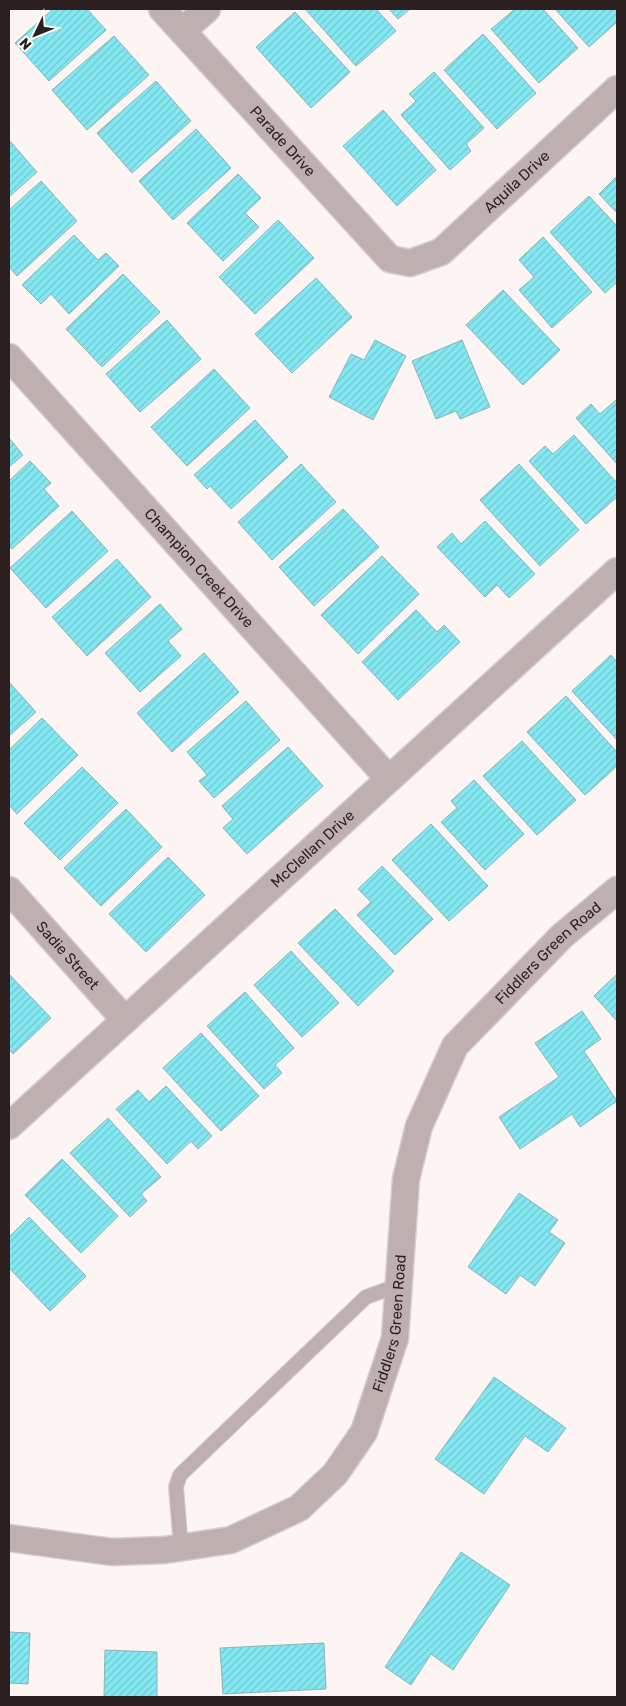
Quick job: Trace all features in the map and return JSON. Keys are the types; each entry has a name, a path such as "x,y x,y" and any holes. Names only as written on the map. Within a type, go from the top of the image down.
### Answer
{"street":[{"name":"Parade Drive","path":"162,9 390,259 410,263"},
{"path":"182,31 207,9"},
{"name":"Aquila Drive","path":"410,263 441,252 617,89"},
{"name":"Champion Creek Drive","path":"9,357 389,779"},
{"name":"McClellan Drive","path":"9,1126 617,571"},
{"name":"Sadie Street","path":"9,890 125,1020"},
{"name":"Fiddlers Green Road","path":"9,1538 112,1552 181,1547 231,1540 299,1508 335,1474 364,1432 395,1338 406,1180 418,1126 455,1046 562,936 617,890"}],"lane":[{"path":"181,1547 176,1487 180,1475 366,1297 399,1285"}],"building":[{"path":"53,9 87,9 106,30 49,81 15,43"},
{"path":"305,9 376,9 396,31 356,66"},
{"path":"389,9 410,9 398,19"},
{"path":"515,9 543,9 578,48 539,83 491,29"},
{"path":"555,9 617,9 617,22 589,47"},
{"path":"295,12 350,72 311,108 256,47"},
{"path":"483,34 536,93 497,129 444,70"},
{"path":"114,36 149,75 87,130 52,90"},
{"path":"434,72 484,128 466,144 471,151 450,170 401,115 416,101 409,94"},
{"path":"156,81 191,121 132,173 97,133"},
{"path":"383,110 436,170 397,206 343,146"},
{"path":"196,129 231,168 173,220 139,181"},
{"path":"9,140 37,172 9,197"},
{"path":"238,174 261,198 245,213 259,227 223,261 187,223"},
{"path":"617,176 617,213 599,194"},
{"path":"41,181 77,221 17,276 9,267 9,210"},
{"path":"589,196 617,226 617,282 605,293 550,232"},
{"path":"278,220 314,258 255,314 219,277"},
{"path":"74,235 98,260 106,253 119,266 69,314 51,294 41,304 22,285"},
{"path":"543,237 592,292 552,328 519,290 534,277 519,260"},
{"path":"123,274 160,312 102,367 66,329"},
{"path":"316,278 352,317 292,373 255,334"},
{"path":"503,290 560,350 523,385 466,325"},
{"path":"167,320 201,359 140,412 106,374"},
{"path":"375,340 406,356 373,420 329,397 351,354 364,360"},
{"path":"462,340 490,407 460,419 456,411 436,419 412,361"},
{"path":"214,369 250,408 187,466 151,427"},
{"path":"617,399 617,464 576,418 591,404 600,414"},
{"path":"255,420 288,457 231,509 210,486 207,489 194,475"},
{"path":"574,435 617,483 617,497 586,524 529,461 545,446 553,454"},
{"path":"9,438 23,455 9,467"},
{"path":"30,461 51,483 44,489 59,506 12,549 9,545 9,481"},
{"path":"301,464 336,502 272,560 238,522"},
{"path":"519,464 579,530 540,566 480,500"},
{"path":"343,509 379,547 314,606 279,567"},
{"path":"72,511 108,551 46,608 10,568"},
{"path":"485,521 535,574 509,598 497,585 485,597 437,547 452,533 461,544"},
{"path":"382,556 419,594 358,654 321,615"},
{"path":"117,559 151,597 87,656 52,617"},
{"path":"160,604 182,629 168,641 181,656 140,692 105,653"},
{"path":"416,610 437,632 444,625 460,642 398,700 362,662"},
{"path":"204,653 239,692 172,752 137,713"},
{"path":"611,655 617,662 617,740 572,691"},
{"path":"9,682 36,712 9,736"},
{"path":"566,696 617,752 617,766 585,795 527,732"},
{"path":"246,701 280,740 214,798 199,781 207,775 187,752"},
{"path":"42,718 78,755 17,814 9,805 9,750"},
{"path":"522,741 576,800 537,835 483,776"},
{"path":"288,747 323,786 247,854 223,828 233,819 222,806"},
{"path":"82,767 118,803 60,860 24,823"},
{"path":"474,780 524,834 485,870 441,822 457,808 451,801"},
{"path":"126,809 162,847 101,906 64,868"},
{"path":"431,824 488,886 449,921 392,860"},
{"path":"168,857 205,895 146,952 109,914"},
{"path":"382,866 433,919 395,955 357,915 371,902 358,889"},
{"path":"335,909 394,971 358,1006 298,943"},
{"path":"291,951 339,1003 302,1037 254,985"},
{"path":"9,974 51,1018 13,1054 9,1049"},
{"path":"617,974 617,1021 594,996"},
{"path":"245,992 294,1048 275,1065 282,1073 264,1089 207,1026"},
{"path":"582,1011 601,1039 584,1051 617,1101 580,1127 572,1114 520,1149 499,1117 559,1077 535,1043"},
{"path":"201,1033 259,1096 221,1131 163,1068"},
{"path":"166,1086 212,1136 198,1149 191,1141 167,1164 116,1109 138,1090 149,1102"},
{"path":"108,1118 161,1177 141,1194 147,1201 130,1217 70,1153"},
{"path":"62,1159 118,1216 81,1253 25,1195"},
{"path":"519,1193 558,1220 549,1232 565,1243 535,1286 520,1275 506,1294 468,1267"},
{"path":"29,1217 86,1276 50,1311 9,1268 9,1237"},
{"path":"494,1377 566,1428 548,1452 525,1436 484,1494 435,1459"},
{"path":"461,1552 510,1585 453,1670 431,1654 411,1685 385,1667"},
{"path":"9,1632 30,1633 28,1684 9,1683"},
{"path":"324,1643 326,1689 223,1694 220,1648"},
{"path":"105,1650 157,1652 157,1697 104,1697"}]}
